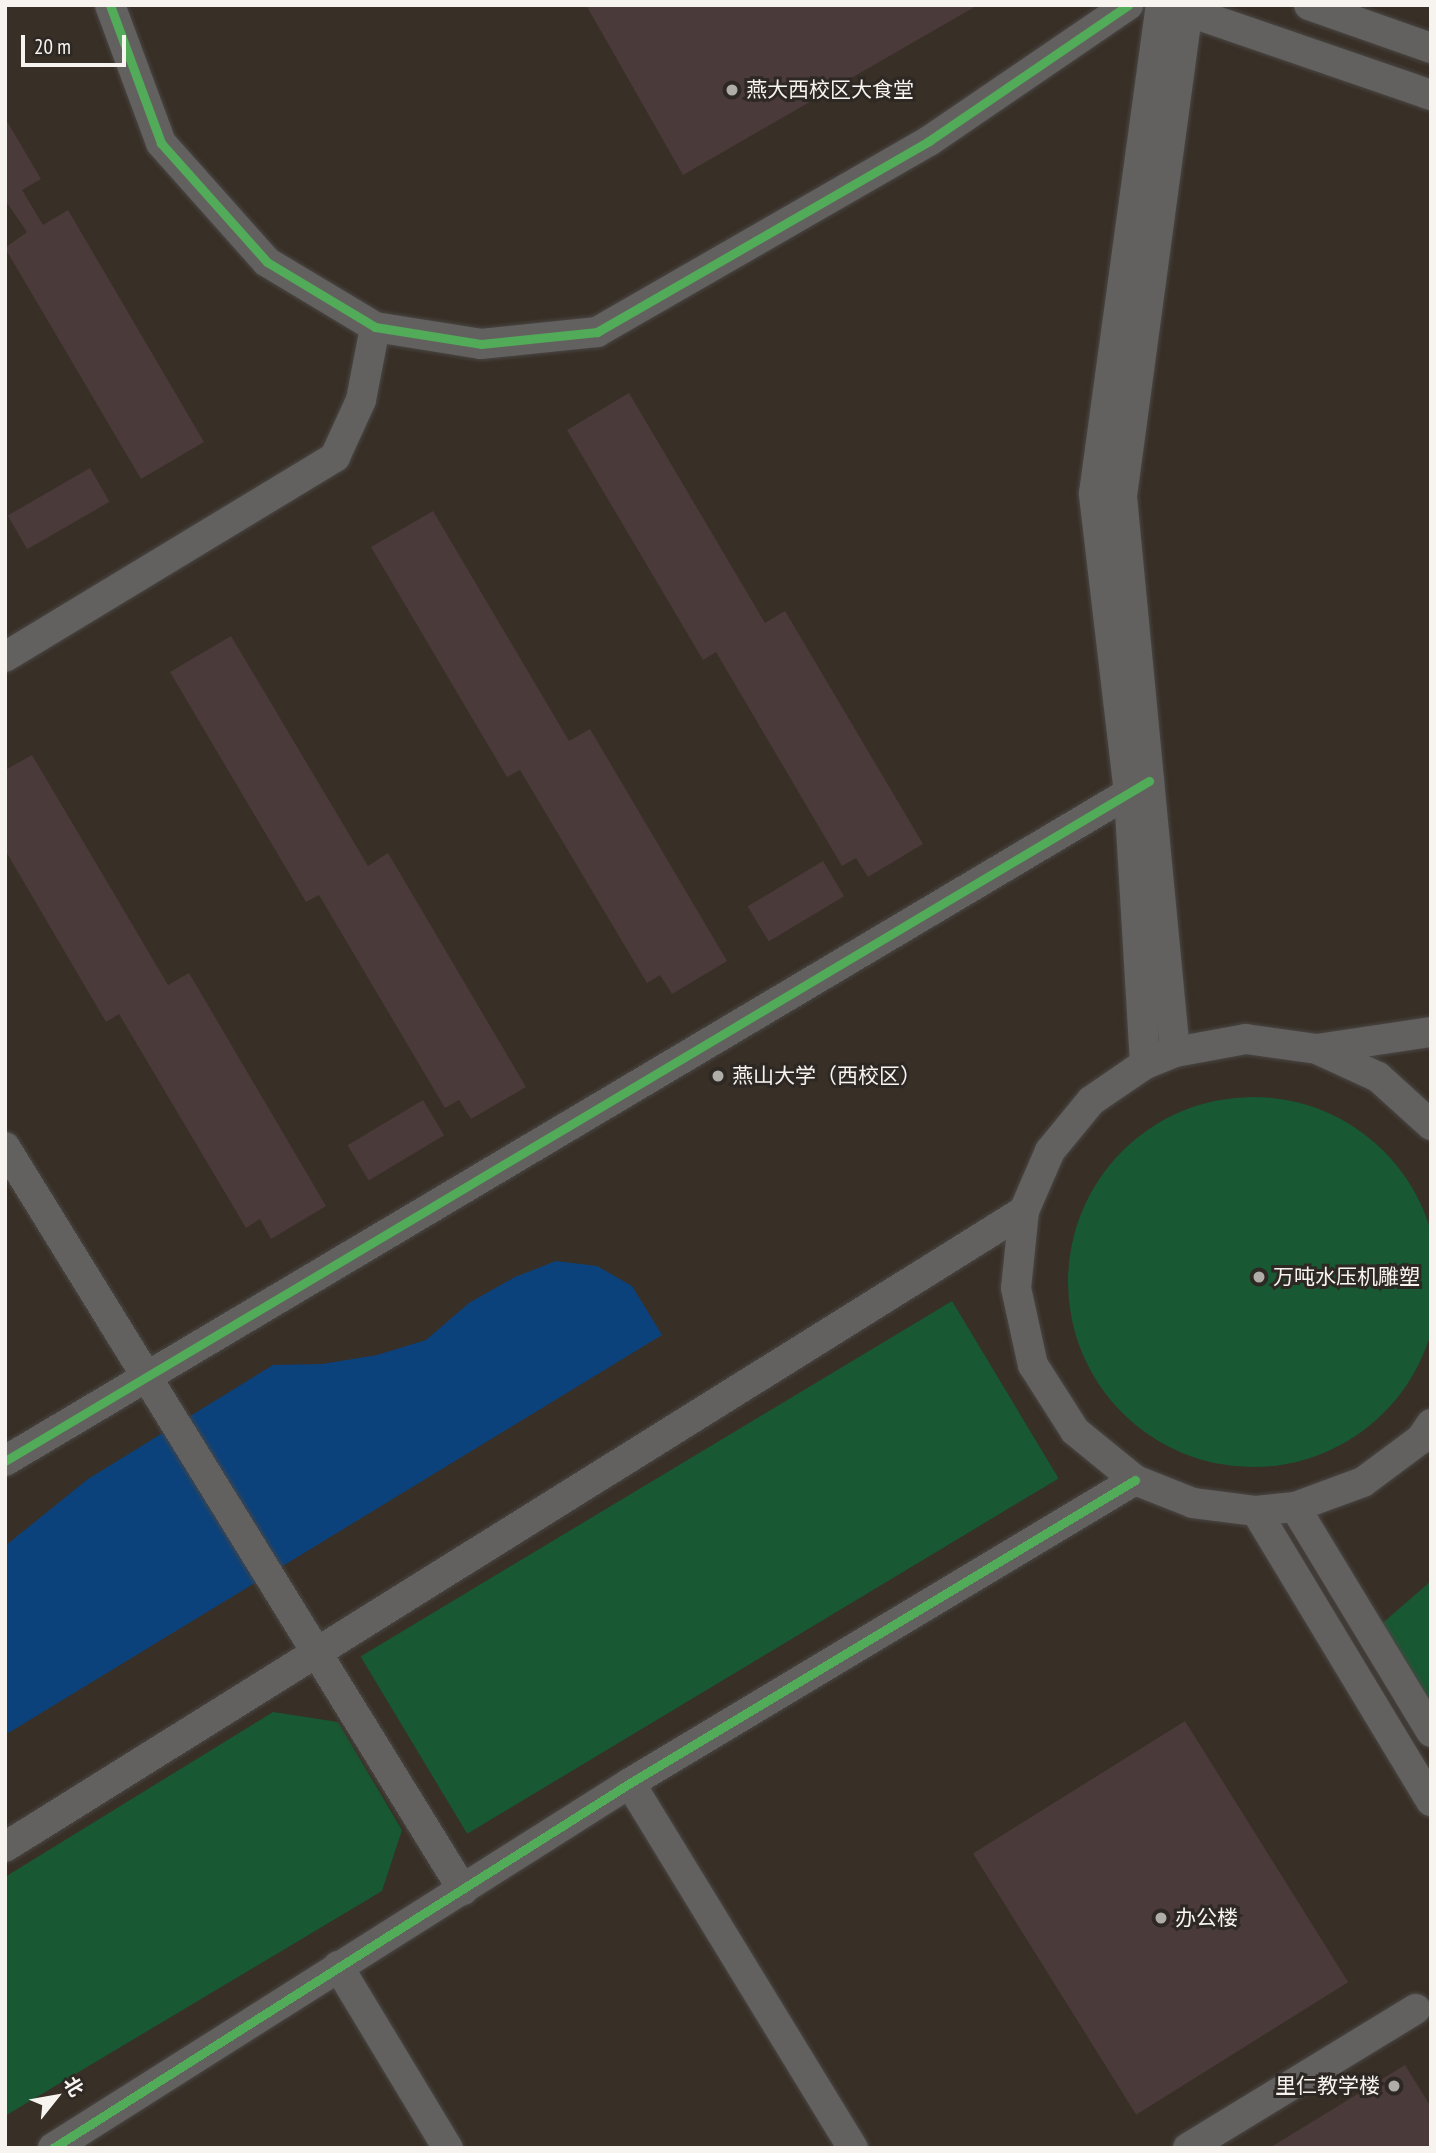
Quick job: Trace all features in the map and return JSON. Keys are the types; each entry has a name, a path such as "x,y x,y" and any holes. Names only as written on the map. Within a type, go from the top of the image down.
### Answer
{"street":[{"path":"110,5 161,143 267,261 375,327 481,344 597,332 929,141 1128,5"},
{"path":"1309,5 1431,48"},
{"path":"1145,1064 1139,787 1122,496 1180,7 1431,94"},
{"path":"5,657 335,457 361,400 375,327"},
{"path":"1139,787 1175,1052"},
{"path":"5,1461 1139,787"},
{"path":"1431,1032 1317,1049 1246,1040 1175,1052 1145,1064 1083,1111 1050,1151 1024,1211 1016,1288 1033,1365 1074,1431 1135,1480 1193,1503 1256,1511 1295,1507 1363,1482 1420,1439 1431,1424"},
{"path":"1317,1049 1378,1077 1431,1125"},
{"path":"5,1147 463,1890"},
{"path":"5,1847 1024,1211"},
{"path":"53,2148 631,1783 1135,1480"},
{"path":"1295,1507 1431,1732"},
{"path":"1256,1511 1431,1801"},
{"path":"631,1783 853,2148"},
{"path":"338,1966 448,2148"},
{"path":"1188,2148 1416,2009"}],"shaded area":[{"name":"燕山大学（西校区）","path":"5,5 1431,5 1431,2148 5,2148"}],"green space":[{"path":"1253,1097 1289,1101 1324,1111 1356,1128 1384,1151 1407,1179 1424,1211 1434,1246 1438,1282 1434,1318 1424,1353 1407,1385 1384,1413 1356,1436 1324,1453 1289,1463 1253,1467 1217,1463 1182,1453 1150,1436 1122,1413 1099,1385 1082,1353 1072,1318 1068,1282 1072,1246 1082,1211 1099,1179 1122,1151 1150,1128 1182,1111 1217,1101"},
{"path":"952,1301 1059,1478 467,1834 361,1656"},
{"path":"1431,1581 1431,1733 1371,1633"},
{"path":"273,1712 338,1722 402,1830 382,1891 5,2116 5,1877"}],"water":[{"path":"556,1261 597,1266 632,1286 662,1335 5,1735 5,1546 88,1479 273,1365 322,1364 377,1355 426,1340 469,1303 515,1277"}],"building":[{"name":"燕大西校区大食堂","path":"586,5 978,5 683,175"},
{"path":"5,118 41,179 22,190 43,225 68,210 204,442 141,479 5,248 27,232 5,200"},
{"path":"629,393 765,623 785,611 923,844 868,877 856,858 842,866 716,652 703,660 567,430"},
{"path":"90,468 110,502 27,549 8,516"},
{"path":"433,511 569,741 590,729 727,961 672,994 660,975 647,983 520,770 507,777 371,547"},
{"path":"231,636 368,866 388,853 526,1087 471,1119 459,1100 445,1108 319,895 306,902 170,672"},
{"path":"32,755 168,985 189,973 326,1206 271,1239 260,1219 246,1228 119,1014 106,1022 5,850 5,770"},
{"path":"823,861 844,896 769,941 748,906"},
{"path":"423,1100 444,1135 369,1180 348,1145"},
{"name":"办公楼","path":"1185,1721 1348,1982 1136,2115 973,1853"},
{"name":"里仁教学楼","path":"1405,2065 1431,2107 1431,2148 1269,2148"}],"cycle path":[{"path":"110,5 161,143 267,262 375,327 481,344 597,332 929,141 1128,5"},
{"path":"5,1461 1149,781"},
{"path":"53,2148 630,1783 1135,1480"}],"place":[{"name":"燕大西校区大食堂","path":"732,90"},
{"name":"燕山大学（西校区）","path":"718,1076"},
{"name":"万吨水压机雕塑","path":"1259,1277"},
{"name":"办公楼","path":"1161,1918"},
{"name":"里仁教学楼","path":"1394,2086"}]}
